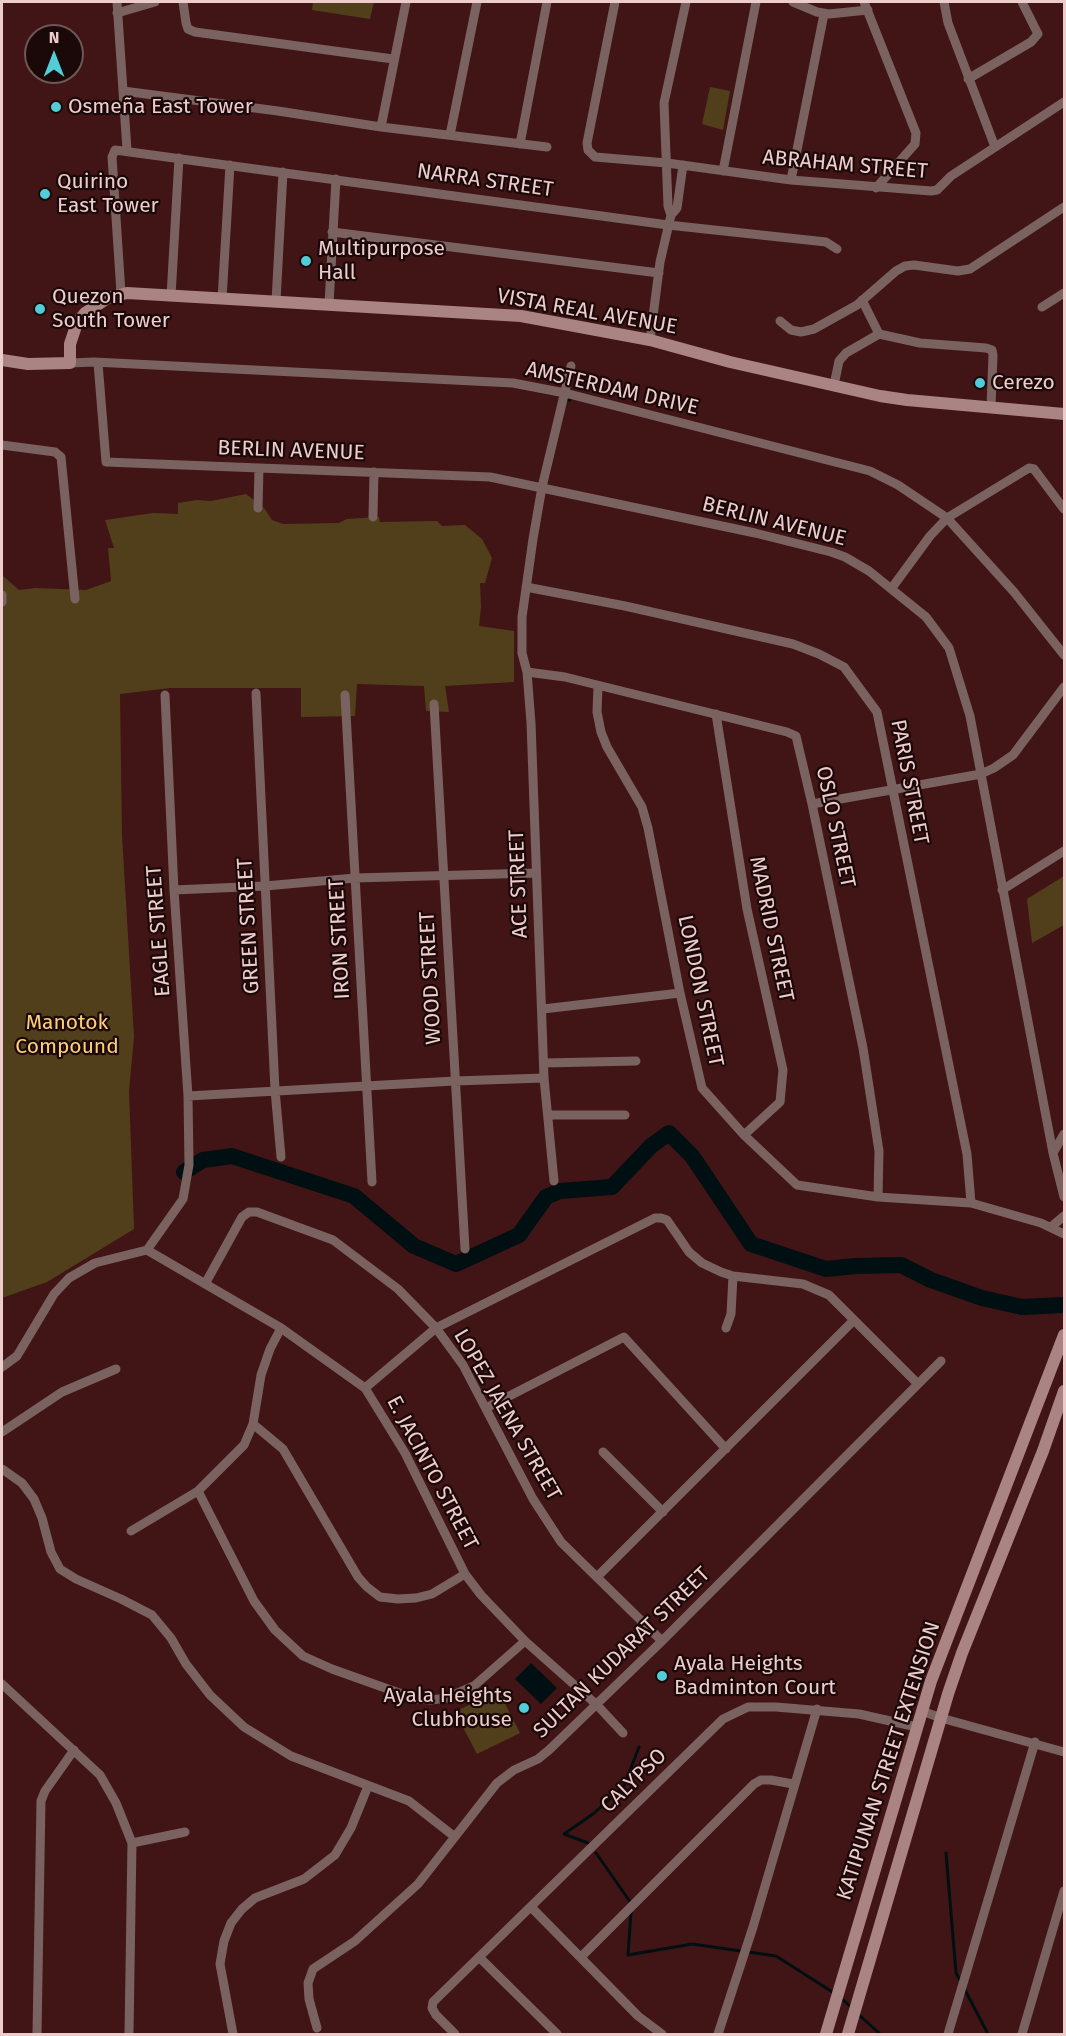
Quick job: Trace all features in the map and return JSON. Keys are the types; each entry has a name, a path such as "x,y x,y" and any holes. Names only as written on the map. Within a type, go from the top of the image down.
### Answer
{"street":[{"path":"2,360 28,364 70,363 70,344 77,323 88,310 121,293 112,157 115,150 127,150 117,2"},
{"path":"117,13 155,2"},
{"path":"183,2 188,29 195,32 393,59"},
{"path":"381,127 406,2"},
{"path":"450,135 477,2"},
{"path":"520,144 547,2"},
{"name":"ABRAHAM STREET","path":"615,2 587,143 588,150 595,157 667,163 790,180 876,188 938,190 951,176 1065,102"},
{"path":"651,340 659,273 669,220 664,103 686,2"},
{"path":"723,171 756,2"},
{"path":"793,2 824,14 866,6 916,133 915,144 876,188"},
{"path":"944,2 948,23 995,147"},
{"path":"968,79 1031,42 1038,34 1022,2"},
{"path":"790,180 824,14"},
{"path":"123,91 381,127 547,147"},
{"name":"NARRA STREET","path":"127,150 336,179 669,220 826,242 837,249"},
{"path":"171,296 179,158"},
{"path":"222,299 230,165"},
{"path":"669,220 677,208 683,165"},
{"path":"276,301 283,172"},
{"path":"329,304 336,179"},
{"path":"780,321 791,330 807,331 862,300 905,266 914,265 958,271 970,269 1065,207"},
{"path":"332,232 659,273"},
{"name":"VISTA REAL AVENUE","path":"121,293 521,316 651,340 730,362 907,400 1065,414"},
{"path":"1042,307 1065,293"},
{"path":"862,300 879,334"},
{"path":"834,385 839,361 846,353 879,334 920,344 986,348 992,350 991,407"},
{"name":"AMSTERDAM DRIVE","path":"70,363 513,383 565,393 870,471 898,485 947,518 1014,592 1065,655"},
{"name":"BERLIN AVENUE","path":"98,363 106,462 490,477 756,533 831,552 869,571 926,618 949,648 970,716 1053,1153 1065,1197"},
{"name":"ACE STREET","path":"554,1181 544,1078 533,775 527,672 522,653 522,617 542,487 571,366"},
{"path":"2,445 55,452 61,457 75,599"},
{"path":"258,508 259,468"},
{"path":"891,589 930,536 947,518 1029,468 1034,469 1065,509"},
{"path":"373,517 374,472"},
{"name":"PARIS STREET","path":"526,587 625,606 793,644 844,667 877,712 967,1154 971,1203"},
{"path":"2,595 2,602"},
{"name":"OSLO STREET","path":"527,672 565,677 787,732 795,736 812,804 863,1048 879,1151 878,1197"},
{"name":"LONDON STREET","path":"598,686 597,712 601,732 607,747 642,807 648,828 680,993 702,1088 744,1135 797,1185 878,1197 971,1203 1041,1223 1065,1234"},
{"path":"812,804 981,774 994,768 1013,754 1065,687"},
{"name":"GREEN STREET","path":"256,693 275,1090 281,1157"},
{"name":"EAGLE STREET","path":"147,1250 183,1199 189,1165 188,1096 174,890 165,695"},
{"name":"IRON STREET","path":"345,695 372,1182"},
{"name":"WOOD STREET","path":"434,704 465,1249"},
{"name":"MADRID STREET","path":"716,714 747,909 783,1070 780,1102 744,1135"},
{"path":"1002,890 1065,851"},
{"path":"174,890 265,886 355,878 535,873"},
{"path":"543,1009 680,993"},
{"path":"544,1063 636,1061"},
{"path":"188,1096 455,1080 544,1078"},
{"path":"548,1115 625,1115"},
{"path":"1053,1153 1065,1134"},
{"name":"LOPEZ JAENA STREET","path":"205,1284 242,1216 249,1212 257,1212 333,1240 398,1289 436,1328 462,1365 533,1499 561,1542 662,1641"},
{"path":"1051,1227 1065,1216"},
{"path":"364,1388 436,1328 655,1218 667,1220 689,1252 702,1263 733,1276 803,1284 829,1295 918,1384"},
{"path":"2,1367 17,1356 54,1294 69,1278 96,1263 147,1250"},
{"name":"E. JACINTO STREET","path":"147,1250 281,1328 364,1388 405,1453 465,1574 525,1641 597,1705 623,1732"},
{"path":"726,1328 731,1314 733,1276"},
{"path":"597,1577 854,1320"},
{"path":"131,1531 198,1491 244,1444 253,1424 261,1375 270,1349 281,1328"},
{"name":"KATIPUNAN STREET EXTENSION","path":"826,2034 931,1681 1065,1335"},
{"path":"486,1408 624,1336 726,1449"},
{"name":"SULTAN KUDARAT STREET","path":"317,2028 309,2000 308,1983 313,1970 355,1941 418,1884 497,1783 514,1770 538,1759 597,1705 941,1361"},
{"path":"2,1432 62,1392 116,1369"},
{"name":"KATIPUNAN STREET EXTENSION","path":"848,2034 962,1653 1044,1451 1065,1392"},
{"path":"253,1424 284,1449 358,1576 380,1597 416,1598 432,1594 465,1574"},
{"path":"603,1452 663,1512"},
{"path":"2,1469 22,1483 34,1499 42,1518 51,1552 60,1569 152,1615 171,1638 186,1664 210,1695 244,1727 291,1756 409,1801 455,1837"},
{"path":"198,1491 254,1601 275,1630 303,1656 416,1698 431,1700 446,1698 474,1686 525,1641"},
{"path":"2,1684 100,1775 116,1803 132,1843 129,2034"},
{"name":"CALYPSO","path":"455,2034 436,2015 432,2008 433,2002 723,1719 748,1707 817,1709 859,1714 917,1727"},
{"path":"718,2034 753,1927 793,1784 817,1709"},
{"path":"922,1711 1065,1752"},
{"path":"948,2034 1035,1742"},
{"path":"37,2034 41,1801 45,1791 74,1750"},
{"path":"581,1957 754,1784 761,1780 771,1780 793,1784"},
{"path":"233,2034 220,1964 224,1941 231,1923 255,1898 304,1879 335,1856 351,1828 368,1786"},
{"path":"132,1843 185,1832"},
{"path":"1022,2034 1065,1892"},
{"path":"531,1907 638,2016 662,2034"},
{"path":"479,1957 556,2034"}],"green space":[{"path":"313,2 374,2 370,19 312,10"},
{"path":"710,87 730,91 723,130 702,124"},
{"name":"Manotok Compound","path":"246,494 264,508 272,520 283,524 339,523 347,519 379,517 380,522 437,521 442,526 465,525 482,539 492,558 485,583 480,583 479,626 514,631 514,682 445,686 449,712 426,711 424,686 357,684 355,716 301,717 301,688 170,688 120,694 122,835 134,1037 129,1091 134,1229 47,1282 2,1298 2,575 19,590 35,588 86,590 111,581 108,548 114,548 105,520 153,513 178,514 178,503 197,500 211,501"},
{"path":"1064,876 1064,925 1032,943 1027,899"},
{"path":"498,1690 520,1733 477,1754 455,1712"}],"shaded area":[{"path":"531,1663 557,1688 541,1704 515,1679"}],"waterway":[{"path":"184,1172 203,1160 232,1156 354,1196 414,1246 456,1264 519,1235 546,1197 560,1191 612,1187 651,1146 669,1133 692,1156 751,1244 826,1269 901,1265 931,1280 982,1298 1022,1307 1063,1305"},
{"path":"588,1843 564,1834 593,1814 624,1786 639,1747"},
{"path":"596,1853 631,1903"},
{"path":"946,1853 956,1973 961,1982"},
{"path":"631,1912 628,1955 692,1944 776,1956 834,1993"},
{"path":"964,1988 988,2034"},
{"path":"841,1998 852,2008"},
{"path":"857,2013 880,2034"}],"place":[{"name":"Osmeña East Tower","path":"56,107"},
{"name":"Quirino East Tower","path":"45,194"},
{"name":"Multipurpose Hall","path":"306,261"},
{"name":"Quezon South Tower","path":"40,309"},
{"name":"Cerezo","path":"980,383"},
{"name":"Ayala Heights Badminton Court","path":"662,1676"},
{"name":"Ayala Heights Clubhouse","path":"524,1708"}]}
